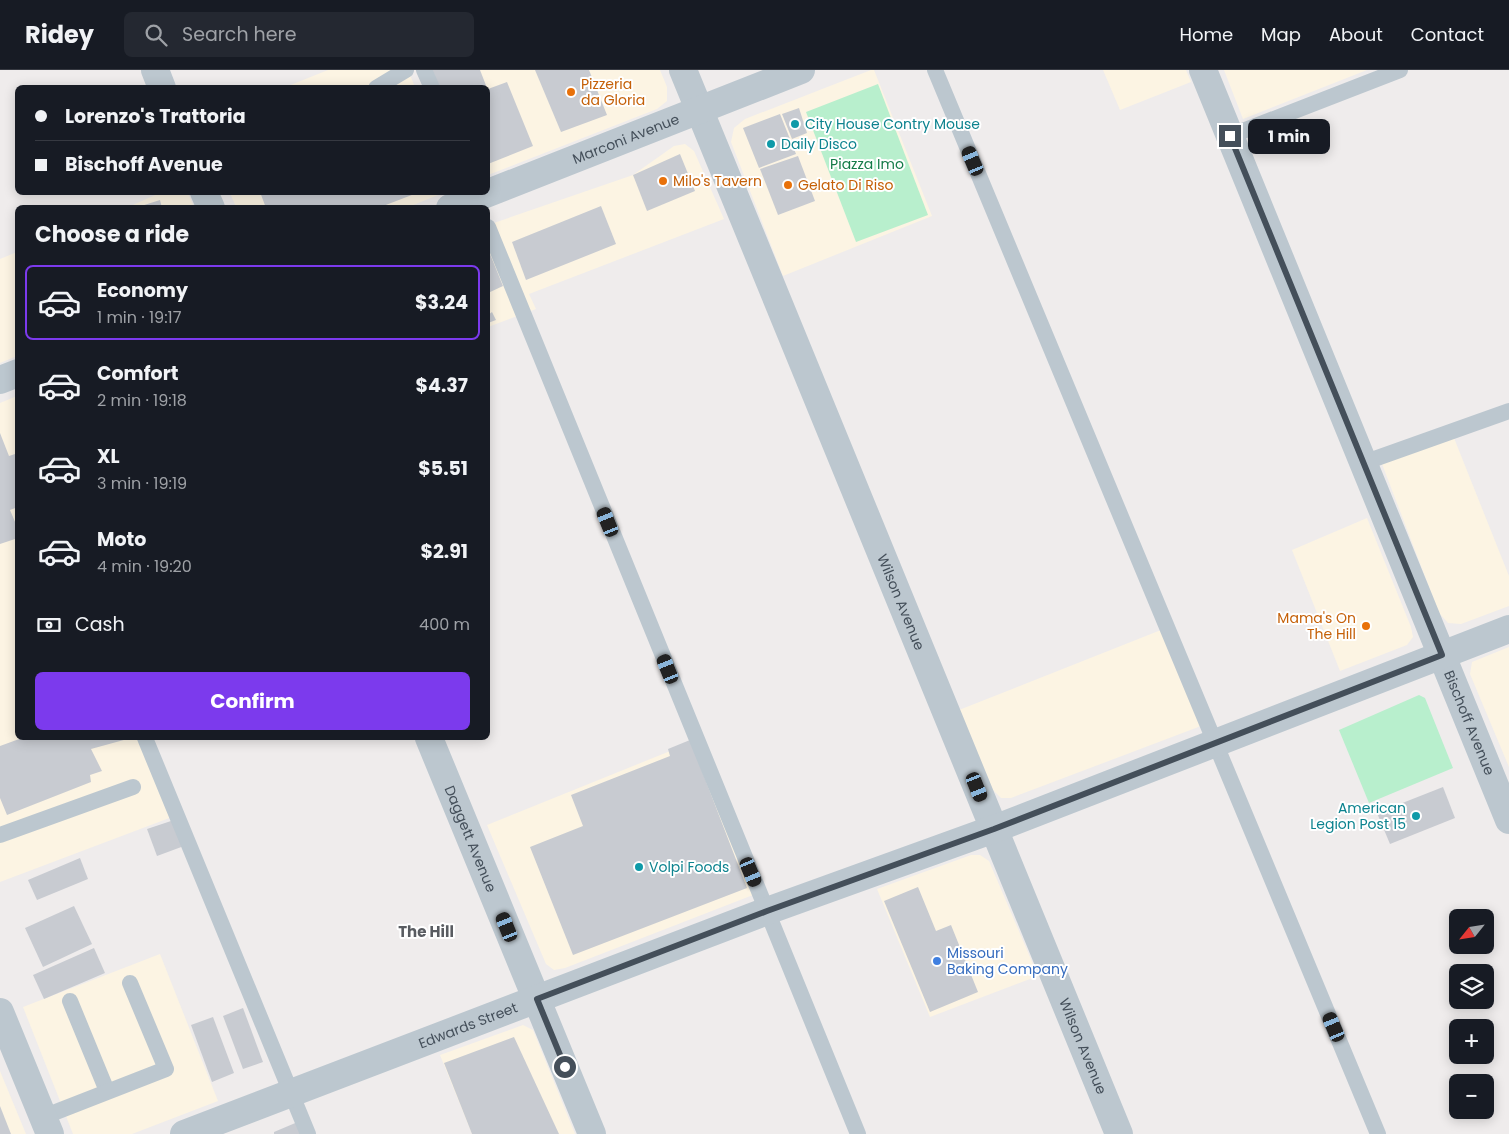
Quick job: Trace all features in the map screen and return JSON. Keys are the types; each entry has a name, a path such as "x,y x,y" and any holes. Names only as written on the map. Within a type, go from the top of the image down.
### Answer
{"street":[{"path":"155,70 161,85"},
{"name":"Wilson Avenue","path":"684,70 1119,1134"},
{"name":"Marconi Avenue","path":"490,193 801,70"},
{"name":"Bischoff Avenue","path":"1203,70 1509,820"},
{"name":"Marconi Avenue","path":"459,205 476,199"},
{"path":"0,380 15,374"},
{"name":"Edwards Street","path":"184,1134 767,911 994,829 1509,629"},
{"name":"Daggett Avenue","path":"430,740 592,1134"},
{"path":"0,1012 46,1126"}],"lane":[{"path":"381,85 406,70"},
{"path":"424,70 431,85"},
{"path":"935,70 1378,1134"},
{"path":"1230,136 1400,70"},
{"path":"490,232 858,1134"},
{"path":"1363,463 1509,411"},
{"path":"146,740 308,1134"},
{"path":"0,835 133,787"},
{"path":"46,1126 107,1092 166,1069 130,983"},
{"path":"70,1001 107,1092"}],"shaded area":[{"path":"328,70 408,70 414,85 290,85"},
{"path":"431,70 660,70 667,87 667,101 657,109 490,174 490,85 437,85"},
{"path":"874,70 932,216 783,276 731,142 734,128 745,119"},
{"path":"1103,70 1186,70 1191,82 1120,110"},
{"path":"1224,70 1367,70 1243,119"},
{"path":"685,144 694,151 724,219 529,294 536,309 490,326 490,224 633,175 674,146"},
{"path":"155,195 189,195 193,205 133,205"},
{"path":"231,195 438,195 413,205 235,205"},
{"path":"15,253 15,357 0,363 0,259"},
{"path":"15,397 15,740 140,740 172,817 0,882 0,403"},
{"path":"1454,438 1509,576 1509,606 1461,624 1448,623 1439,613 1382,464"},
{"path":"1367,518 1411,627 1413,637 1407,645 1340,671 1292,550"},
{"path":"1161,630 1201,726 1011,798 1001,798 991,788 959,710"},
{"path":"1509,647 1509,767 1470,674 1472,662"},
{"name":"Volpi Foods","path":"690,743 753,895 565,968 554,970 546,964 487,825"},
{"path":"971,855 980,855 989,861 1038,976 930,1017 877,889"},
{"path":"160,954 218,1101 132,1134 73,1134 23,1007"},
{"path":"523,1025 533,1030 575,1134 472,1134 440,1055"},
{"path":"0,1071 26,1134 0,1134"}],"green space":[{"name":"Piazza Imo","path":"878,84 928,215 856,242 806,112"},
{"name":"American Legion Post 15","path":"1419,695 1425,698 1453,768 1369,803 1339,730"}],"building":[{"path":"428,70 480,70 486,85 434,85"},
{"name":"Pizzeria da Gloria","path":"535,70 589,70 607,115 561,132"},
{"path":"507,82 533,146 490,163 490,88"},
{"name":"City House Contry Mouse","path":"799,108 807,133 792,139 782,114"},
{"name":"Daily Disco","path":"780,114 796,154 759,168 743,128"},
{"path":"680,154 695,191 647,211 633,175"},
{"name":"Gelato Di Riso","path":"798,156 815,201 778,215 760,169"},
{"path":"261,195 412,195 386,205 265,205"},
{"path":"160,200 161,205 144,205"},
{"path":"601,206 616,244 526,280 512,242"},
{"path":"490,254 503,286 490,292"},
{"path":"492,312 496,320 490,322 490,314"},
{"path":"0,433 9,456 15,454 15,508 10,510 15,522 15,539 0,544"},
{"path":"16,740 124,740 91,749 102,771 90,775 91,782 7,815 0,798 0,746"},
{"name":"Volpi Foods","path":"690,740 747,888 573,955 530,847 583,826 571,795 670,756 668,749"},
{"name":"American Legion Post 15","path":"1443,787 1455,818 1390,844 1377,813"},
{"path":"174,820 184,846 157,856 147,829"},
{"path":"80,858 88,879 37,900 28,880"},
{"name":"Missouri Baking Company","path":"918,887 936,931 951,925 978,992 930,1012 884,901"},
{"path":"74,906 92,944 43,967 25,928"},
{"path":"94,948 105,973 44,999 33,975"},
{"path":"243,1008 263,1062 243,1069 223,1016"},
{"path":"213,1017 234,1073 212,1082 191,1025"},
{"path":"514,1037 559,1134 472,1134 444,1063"},
{"path":"0,1106 11,1134 0,1134"},
{"path":"300,1121 305,1134 274,1134 274,1132"}],"place":[{"name":"Pizzeria da Gloria","path":"571,92"},
{"name":"City House Contry Mouse","path":"795,124"},
{"name":"Daily Disco","path":"771,144"},
{"name":"Milo's Tavern","path":"663,181"},
{"name":"Gelato Di Riso","path":"788,185"},
{"name":"Mama's On The Hill","path":"1366,626"},
{"name":"American Legion Post 15","path":"1416,816"},
{"name":"Volpi Foods","path":"639,867"},
{"name":"Missouri Baking Company","path":"937,961"}],"district":[{"name":"The Hill","path":"426,931"}],"route":[{"path":"565,1067 537,999 767,911 994,829 1442,655 1230,136"}]}
